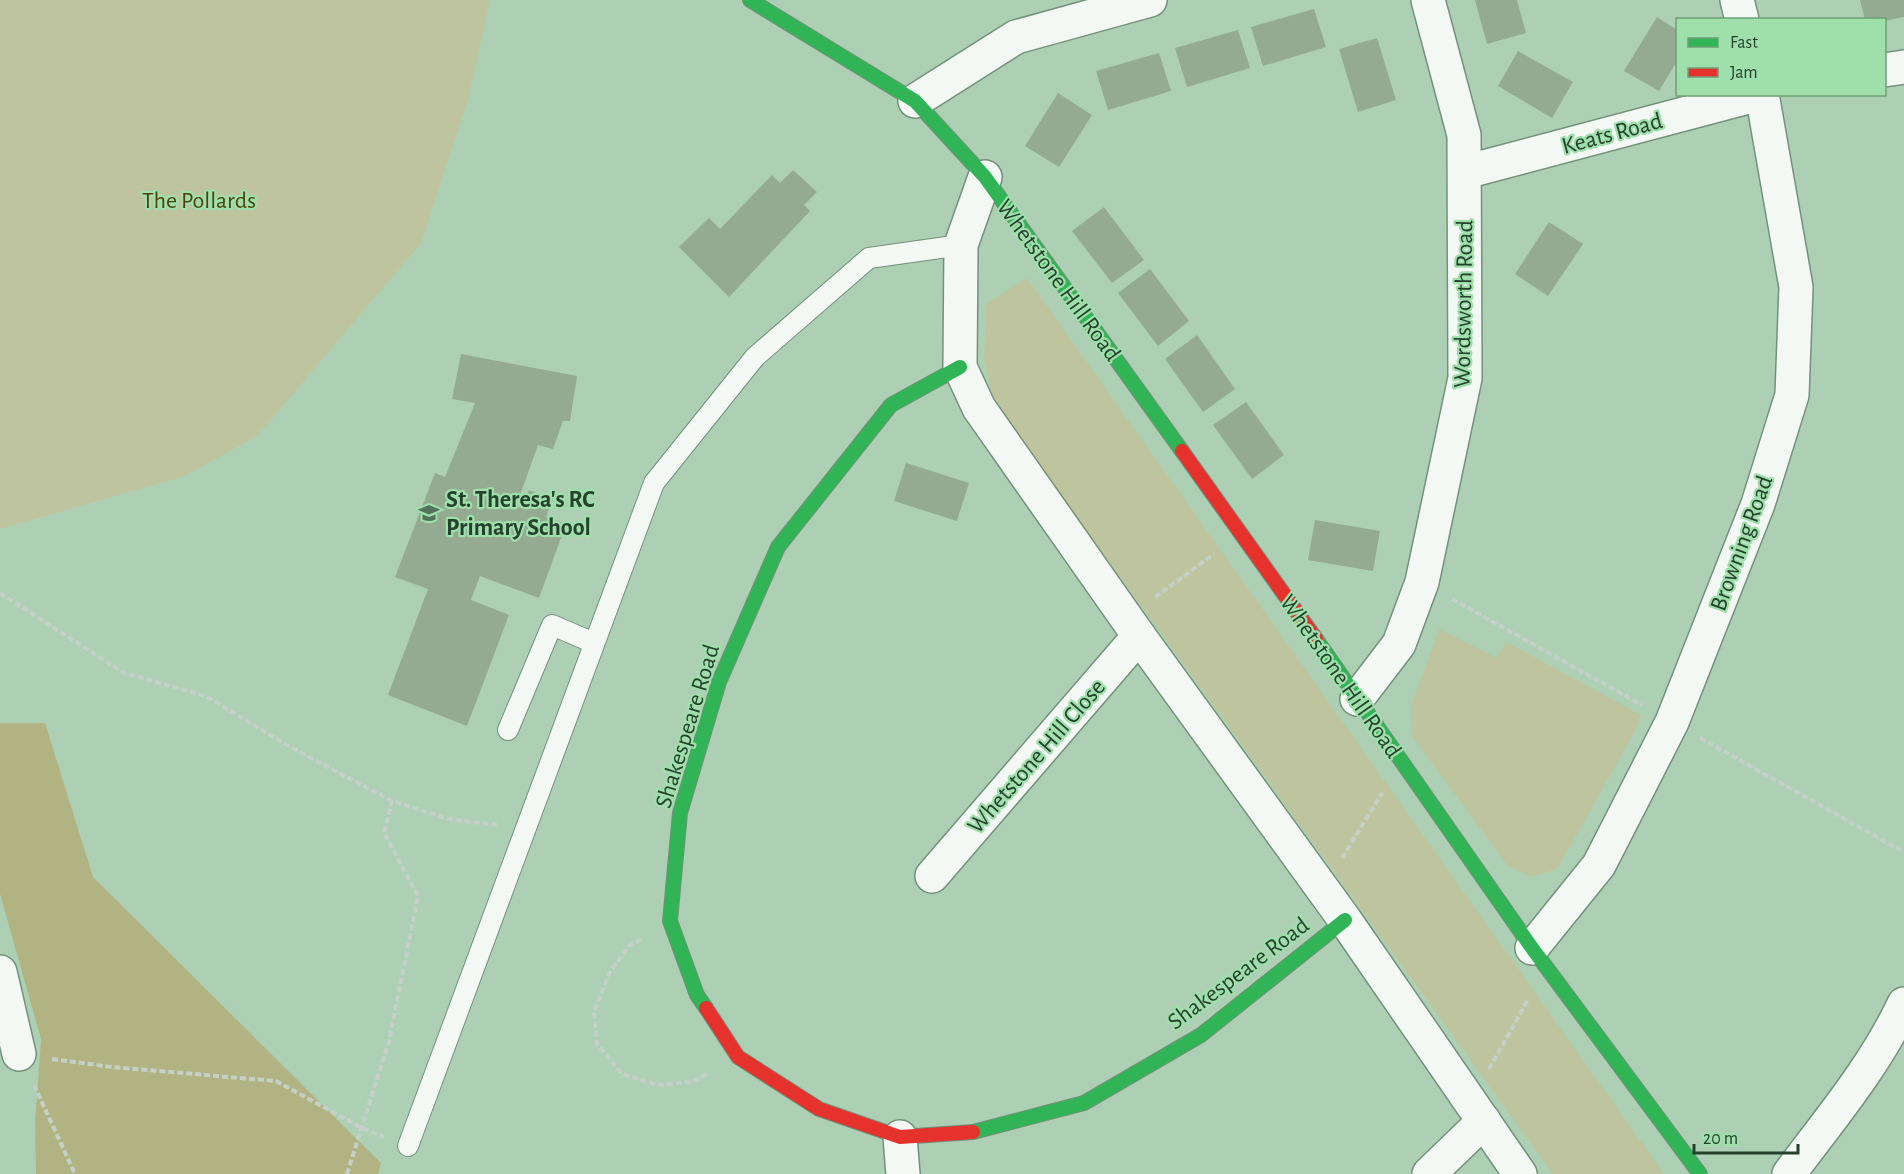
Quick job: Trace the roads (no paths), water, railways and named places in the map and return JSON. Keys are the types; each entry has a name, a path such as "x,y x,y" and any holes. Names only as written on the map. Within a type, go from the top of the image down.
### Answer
{"street":[{"name":"Whetstone Hill Road","path":"750,0 915,101 984,177 1242,534 1532,948 1700,1174"},
{"path":"915,101 1016,36 1150,0"},
{"name":"Wordsworth Road","path":"1357,699 1399,644 1422,582 1465,378 1464,135 1428,0"},
{"path":"1737,0 1742,18"},
{"path":"1886,70 1904,67"},
{"name":"Keats Road","path":"1465,172 1752,96"},
{"name":"Browning Road","path":"1532,948 1599,865 1672,722 1758,504 1792,395 1796,287 1760,96"},
{"name":"Whetstone Hill Road","path":"984,177 961,244 960,367 979,408 1139,636 1346,920 1520,1174"},
{"name":"Shakespeare Road","path":"960,367 891,405 778,548 719,682 680,813 670,921 697,995 738,1057 819,1109 900,1137 981,1131 1083,1102 1201,1035 1346,920"},
{"name":"Whetstone Hill Close","path":"932,876 1139,636"},
{"path":"0,972 12,1051"},
{"path":"1789,1174 1896,1040 1904,1004"},
{"path":"1429,1174 1476,1109"},
{"path":"900,1137 903,1174"}],"lane":[{"path":"408,1146 654,483 755,357 869,258 961,244"},
{"path":"508,730 552,625 594,643"}],"place":[{"name":"St. Theresa's RC Primary School","path":"429,513"}],"park label":[{"name":"The Pollards","path":"199,200"}]}
